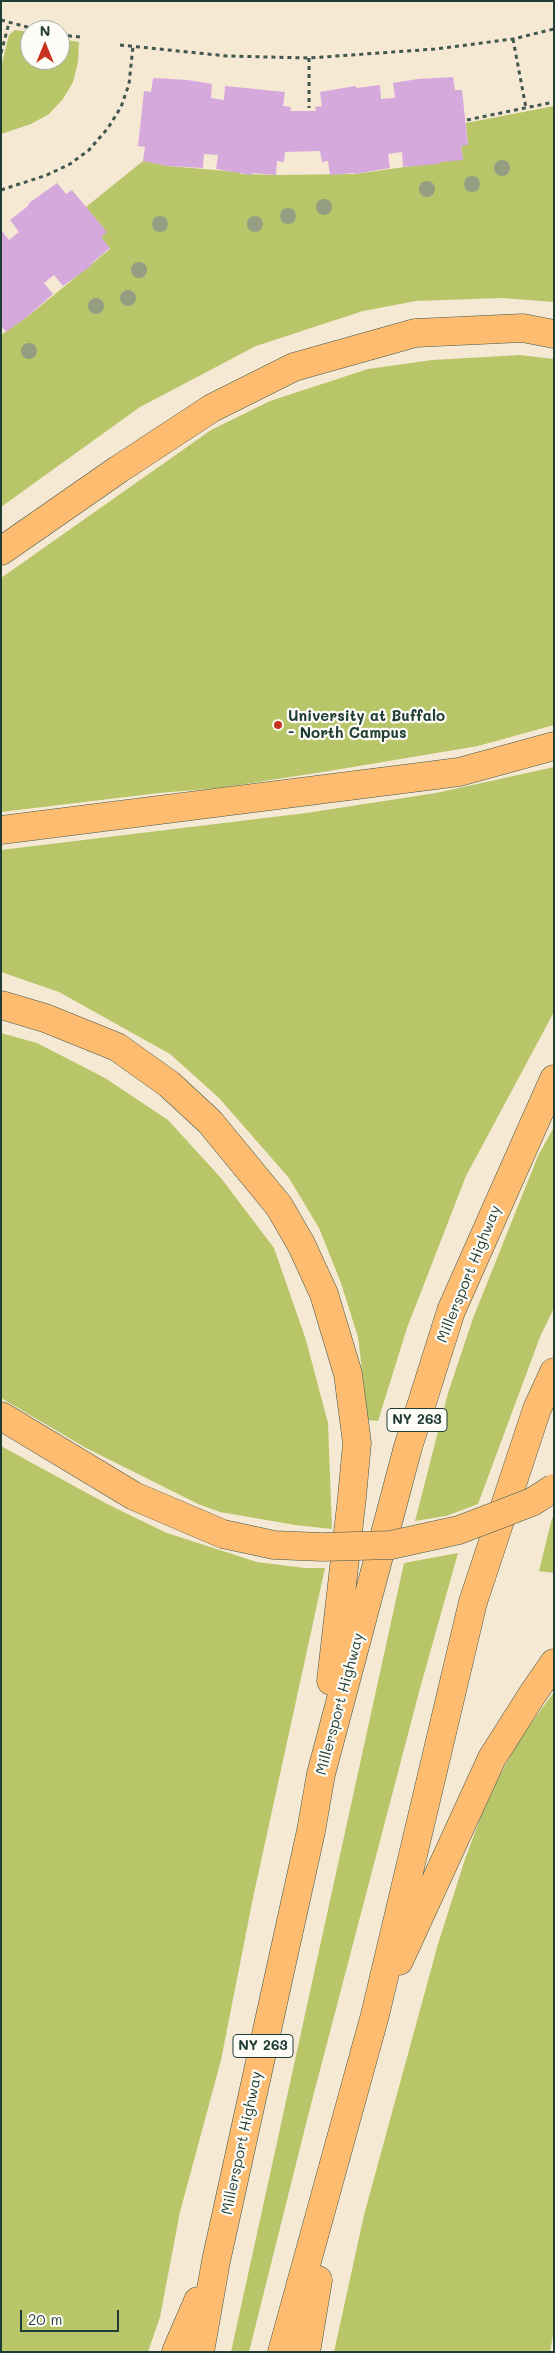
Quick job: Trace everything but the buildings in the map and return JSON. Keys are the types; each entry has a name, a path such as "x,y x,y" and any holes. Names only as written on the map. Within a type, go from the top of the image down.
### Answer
{"main road":[{"path":"1,551 119,469 212,408 294,367 415,333 523,328 554,334"},
{"path":"1,830 459,772 554,746"},
{"path":"1,1006 45,1018 117,1047 169,1084 210,1122 279,1206 301,1244 324,1294 348,1374 356,1443 352,1498 321,1774"},
{"name":"Millersport Highway","path":"200,2352 216,2261 311,1831 321,1774 408,1447 451,1311 554,1079"},
{"path":"282,2352 375,2015 473,1602 537,1409 554,1372"},
{"path":"1,1416 134,1496 223,1534 274,1545 322,1547 391,1545 459,1530 532,1502 554,1488"},
{"path":"375,2015 492,1758 554,1664"},
{"path":"306,2352 339,2150"},
{"path":"176,2352 216,2261"}],"path":[{"path":"1,20 20,25"},
{"path":"1,53 9,22"},
{"path":"120,45 226,56 309,58 435,49 513,39 554,29"},
{"path":"70,36 80,37"},
{"path":"513,39 526,108"},
{"path":"1,190 47,176 70,164 89,150 108,128 121,107 129,84 133,46"},
{"path":"309,58 309,108"},
{"path":"467,120 554,102"}],"green space":[{"path":"15,30 20,31 20,70 70,70 70,41 79,42 78,62 73,82 63,99 49,114 31,124 1,134 1,67 9,35"},
{"path":"554,106 554,302 502,298 416,301 363,311 256,346 140,407 1,507 1,335 27,317 110,249 101,237 106,232 86,207 143,161 168,166 239,172 241,174 276,175 355,174 438,164 440,162 463,159 461,146 468,144 466,123"},
{"path":"520,355 554,359 554,725 478,746 329,771 219,788 159,793 1,812 1,578 211,430 270,401 368,369 432,360"},
{"path":"554,767 554,1012 466,1176 407,1328 378,1421 368,1420 358,1337 341,1283 319,1228 289,1178 219,1098 170,1054 59,992 1,972 1,850 306,813 436,793"},
{"path":"1,1033 37,1043 105,1078 168,1120 221,1178 274,1248 306,1340 328,1423 332,1529 295,1525 220,1512 198,1504 86,1448 1,1398"},
{"path":"554,1127 554,1308 540,1337 478,1504 446,1516 415,1521 448,1393 473,1318 538,1156"},
{"path":"1,1446 107,1504 167,1533 257,1562 305,1568 325,1568 253,1898 221,2060 180,2212 160,2317 148,2352 1,2352"},
{"path":"554,1517 554,1573 539,1571 552,1518"},
{"path":"458,1553 419,1692 309,2112 249,2352 231,2352 404,1563"},
{"path":"554,1692 554,2330 550,2352 334,2352 364,2215 438,1944 465,1859 489,1795 521,1737"}],"place":[{"name":"University at Buffalo - North Campus","path":"278,725"}]}
